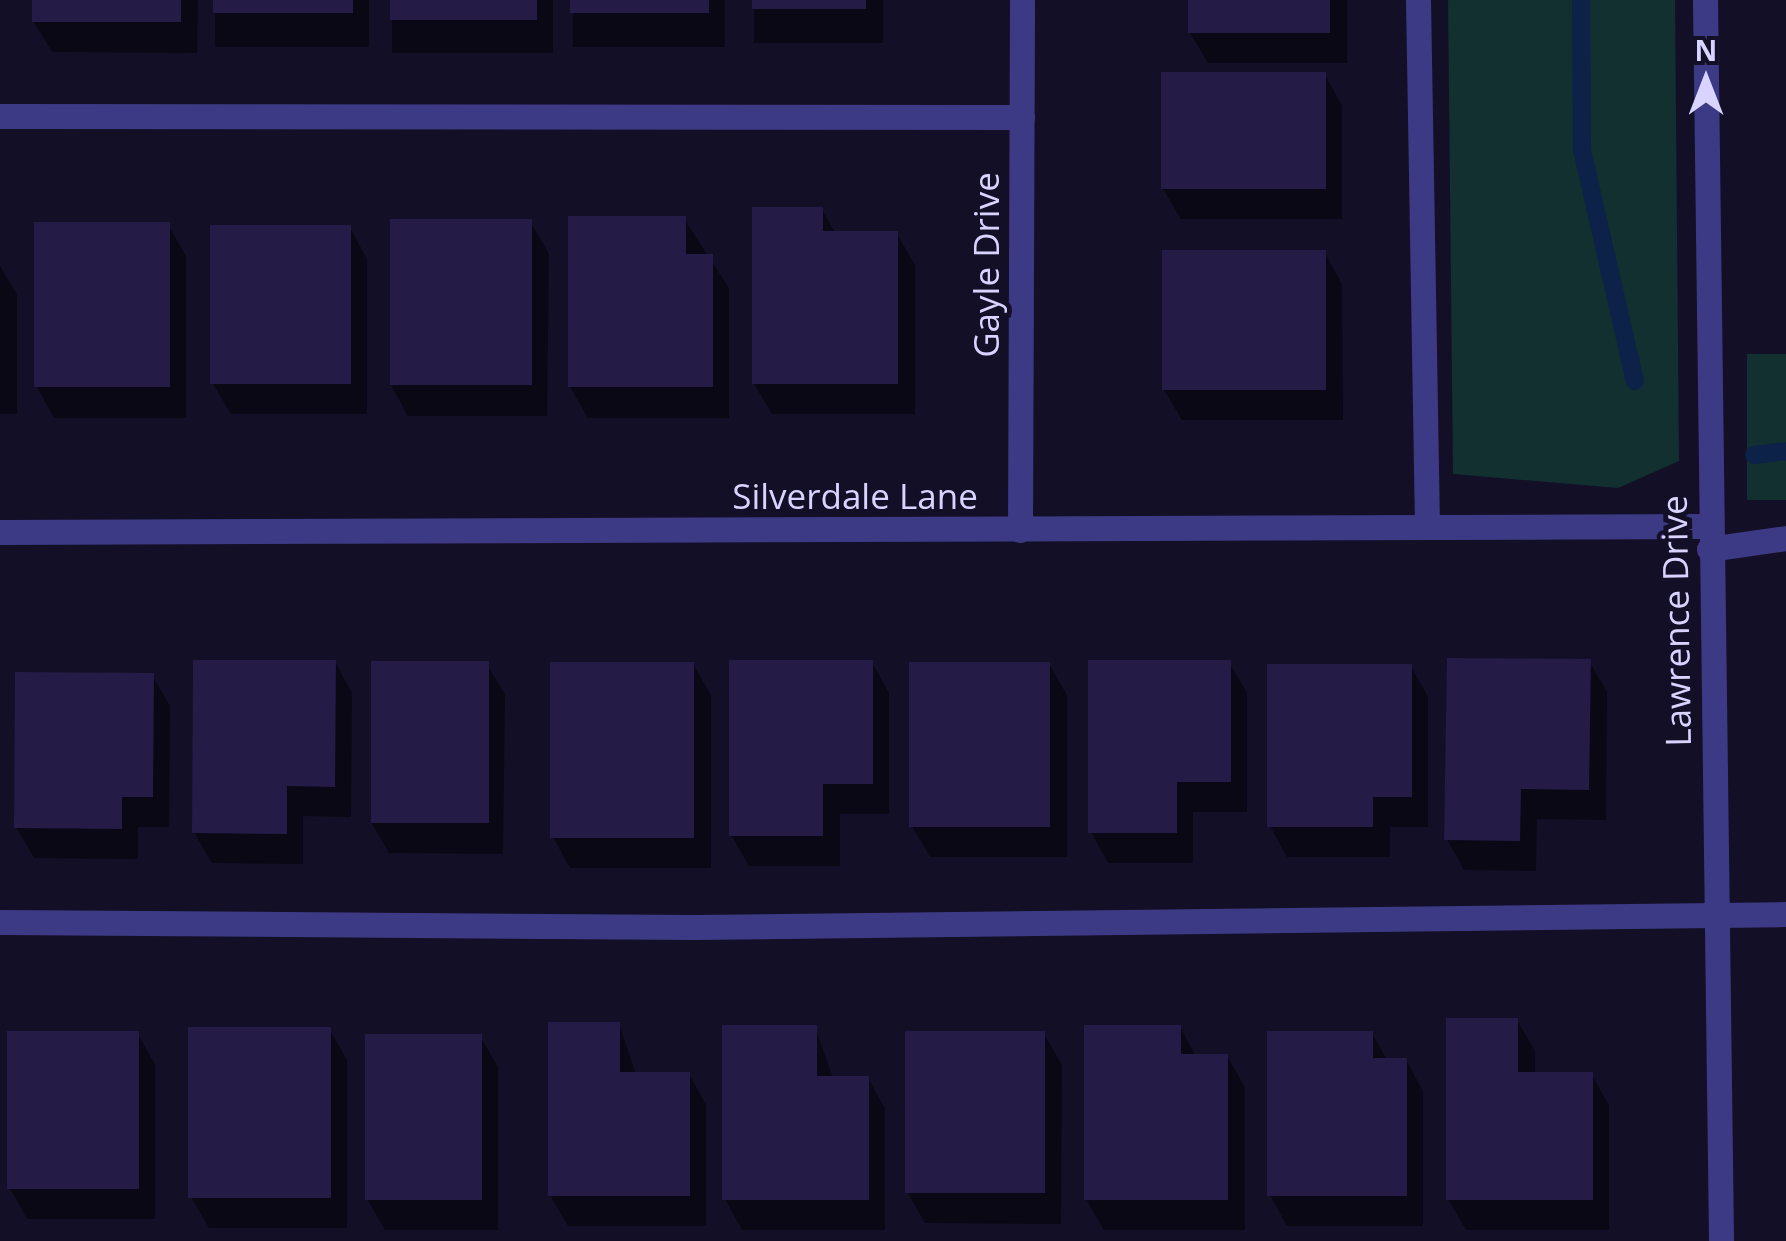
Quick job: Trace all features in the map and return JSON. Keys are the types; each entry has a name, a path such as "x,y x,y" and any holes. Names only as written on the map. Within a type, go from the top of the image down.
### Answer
{"street":[{"name":"Gayle Drive","path":"1020,530 1022,0"},
{"path":"1418,0 1427,526"},
{"name":"Lawrence Drive","path":"1705,0 1721,1241"},
{"path":"0,116 1022,118"},
{"name":"Silverdale Lane","path":"0,532 1427,526 1786,538"},
{"path":"0,922 695,926 1786,914"}],"green space":[{"path":"1448,0 1675,0 1679,461 1618,488 1453,474"},
{"path":"1747,354 1786,354 1786,500 1747,500"}],"building":[{"path":"32,0 181,0 181,22 32,22"},
{"path":"213,0 353,0 353,13 213,13"},
{"path":"390,0 537,0 537,20 390,20"},
{"path":"570,0 709,0 709,13 570,13"},
{"path":"752,0 866,0 866,9 752,9"},
{"path":"1188,0 1330,0 1330,33 1188,33"},
{"path":"1161,72 1326,72 1326,189 1161,189"},
{"path":"752,207 823,207 823,231 898,231 898,384 752,384"},
{"path":"568,216 686,216 686,254 713,254 713,387 568,387"},
{"path":"390,219 532,219 532,385 390,385"},
{"path":"34,222 170,222 170,387 34,387"},
{"path":"210,225 351,225 351,384 210,384"},
{"path":"1162,250 1326,250 1326,390 1162,390"},
{"path":"1447,658 1591,659 1589,790 1521,789 1520,841 1444,840"},
{"path":"193,660 336,660 335,787 287,786 287,834 192,833"},
{"path":"729,660 873,660 873,784 823,784 823,836 729,836"},
{"path":"1088,660 1231,660 1231,782 1177,782 1177,833 1088,833"},
{"path":"371,661 489,661 489,823 371,823"},
{"path":"550,662 694,662 694,838 550,838"},
{"path":"909,662 1050,662 1050,827 909,827"},
{"path":"1267,664 1412,664 1412,797 1373,797 1373,827 1267,827"},
{"path":"15,672 154,673 153,797 122,797 122,829 14,828"},
{"path":"1446,1018 1518,1018 1518,1072 1593,1072 1593,1200 1446,1200"},
{"path":"548,1022 620,1022 620,1072 690,1072 690,1196 548,1196"},
{"path":"722,1025 817,1025 817,1076 869,1076 869,1200 722,1200"},
{"path":"1084,1025 1181,1025 1181,1054 1228,1054 1228,1200 1084,1200"},
{"path":"188,1027 331,1027 331,1198 188,1198"},
{"path":"7,1031 139,1031 139,1189 7,1189"},
{"path":"905,1031 1045,1031 1045,1193 905,1193"},
{"path":"1267,1031 1373,1031 1373,1058 1407,1058 1407,1196 1267,1196"},
{"path":"365,1034 482,1034 482,1200 365,1200"}],"waterway":[{"path":"1581,0 1582,150 1635,381"},
{"path":"1754,455 1786,451"}]}
